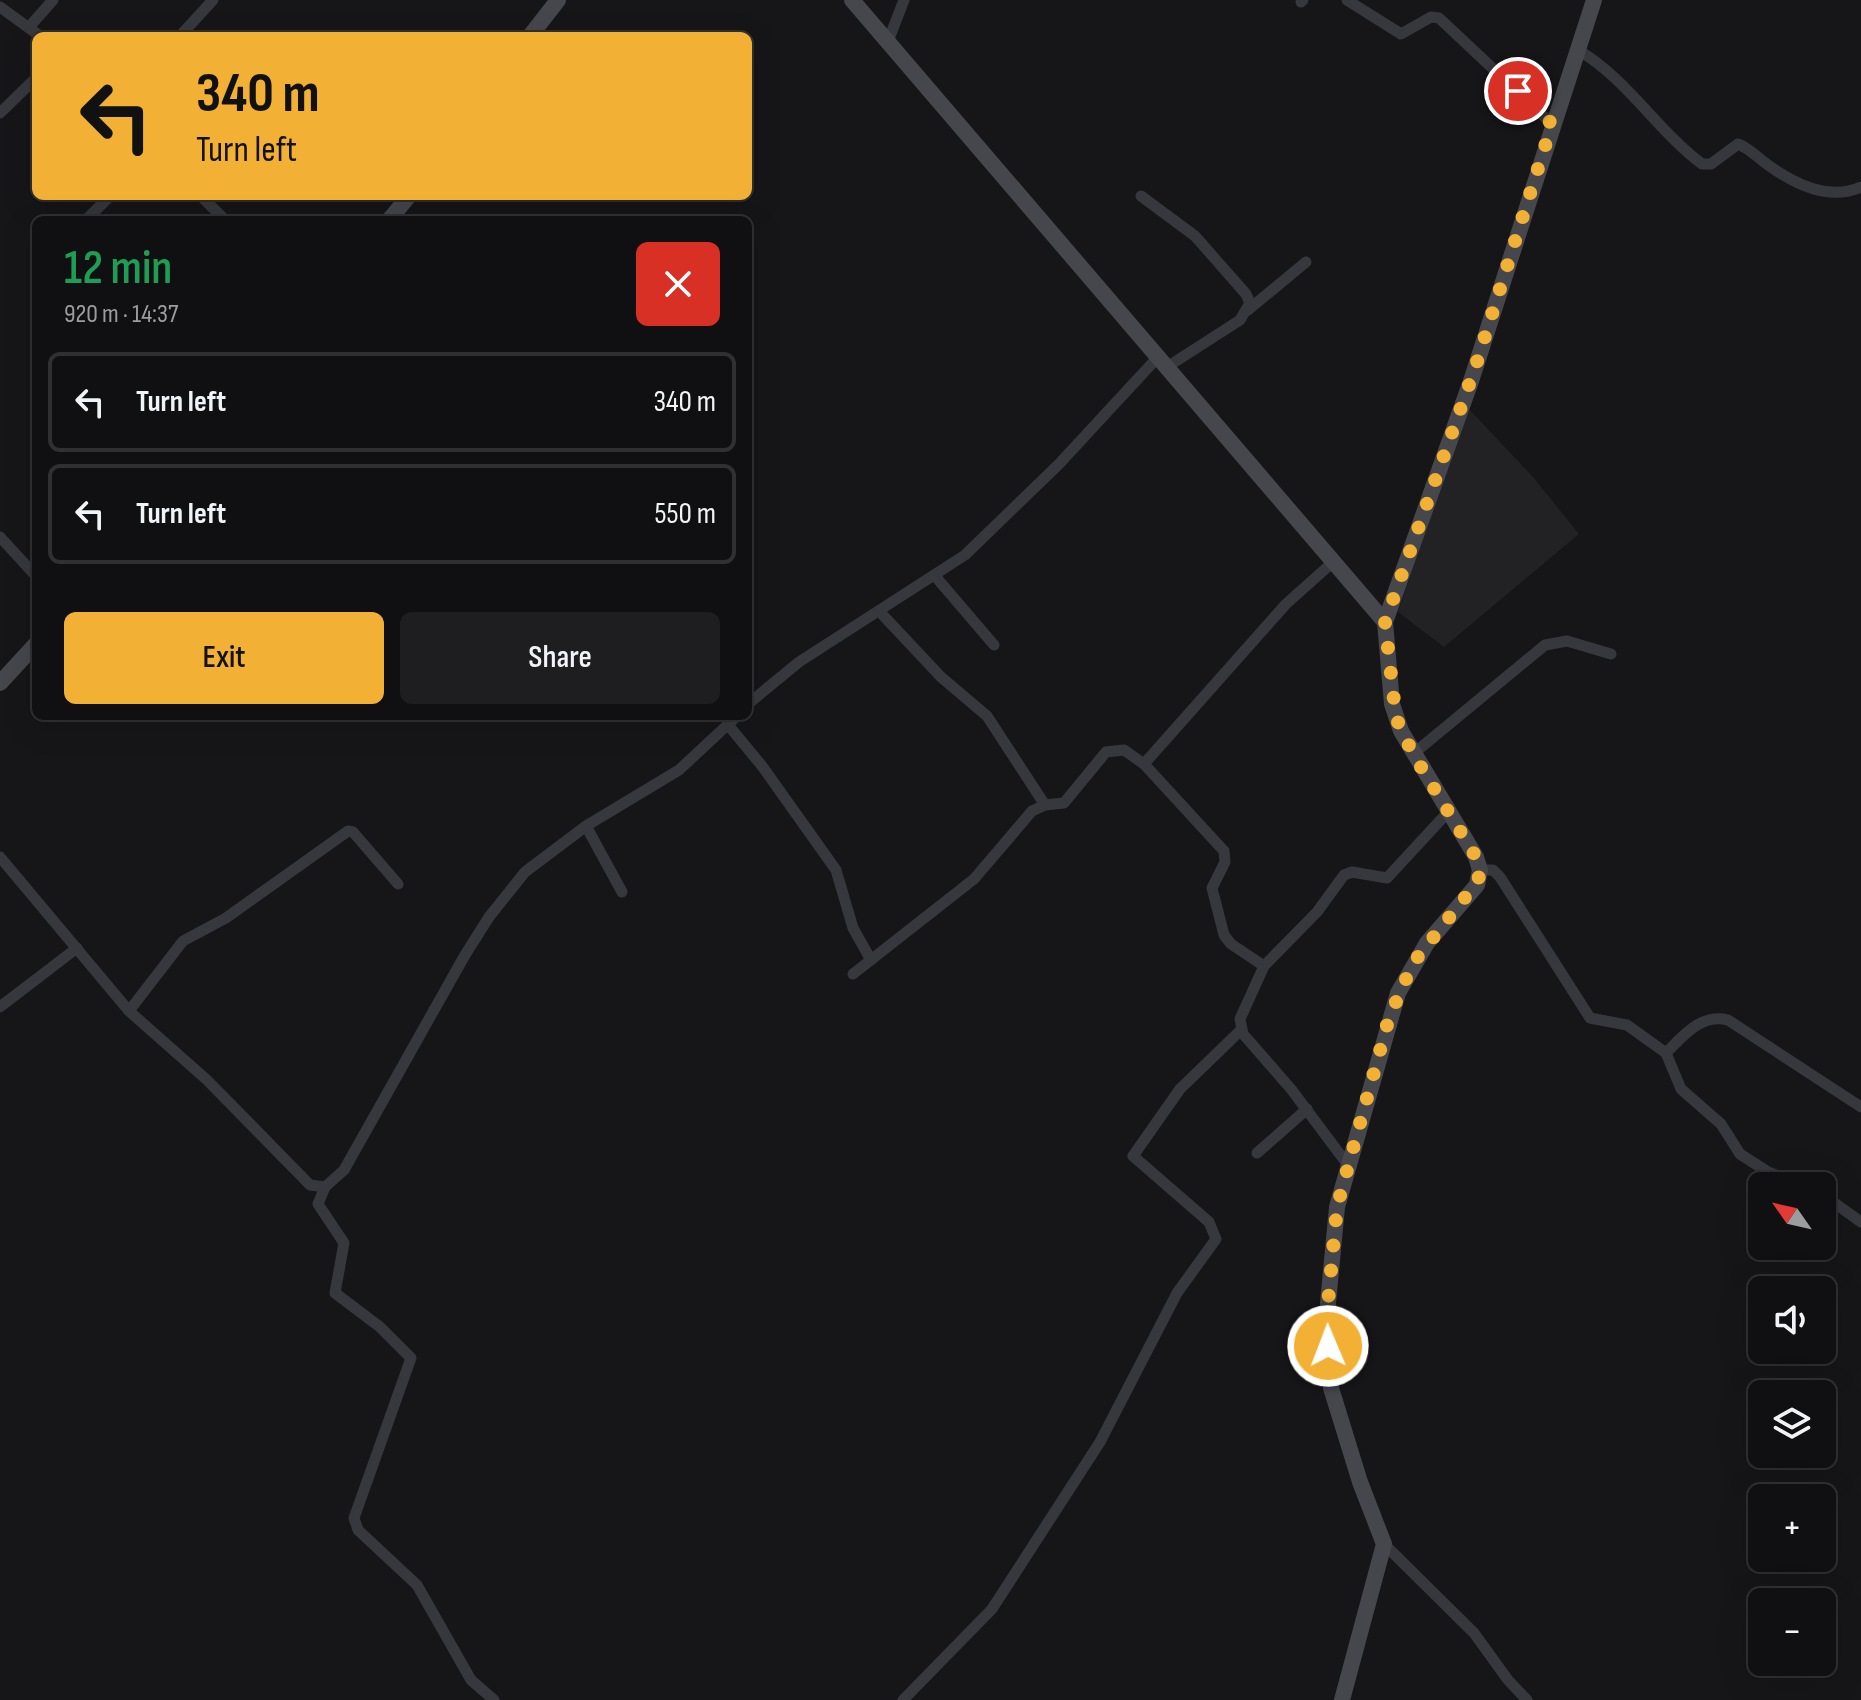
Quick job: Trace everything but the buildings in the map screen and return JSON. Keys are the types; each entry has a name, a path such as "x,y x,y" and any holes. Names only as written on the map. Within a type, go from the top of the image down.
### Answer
{"street":[{"path":"30,26 53,0"},
{"path":"184,32 213,0"},
{"path":"852,0 1385,622"},
{"path":"887,44 904,0"},
{"path":"1347,0 1401,34 1431,17 1442,19 1552,124"},
{"path":"1527,1700 1508,1680 1474,1633 1384,1544 1360,1482 1329,1375 1327,1317 1337,1207 1398,993 1427,943 1477,885 1480,870 1449,811 1413,754 1392,704 1385,622 1478,359 1592,1"},
{"path":"532,32 548,4"},
{"path":"0,7 36,32"},
{"path":"1578,50 1609,71 1639,105 1702,164 1711,164 1738,144 1783,175 1814,190 1836,195 1861,187"},
{"path":"0,113 32,82"},
{"path":"1141,196 1195,236 1246,294 1248,310"},
{"path":"90,216 106,200"},
{"path":"205,200 221,216"},
{"path":"392,216 406,200"},
{"path":"752,701 799,662 935,576 984,538 1162,362 1240,320 1306,262"},
{"path":"0,537 32,572"},
{"path":"1144,764 1286,604 1333,562"},
{"path":"935,576 994,645"},
{"path":"879,611 941,677 987,716 1045,805"},
{"path":"1413,754 1545,645 1567,641 1611,654"},
{"path":"0,683 32,648"},
{"path":"494,1700 471,1680 417,1585 358,1530 355,1523 354,1518 411,1358 380,1327 335,1293 344,1243 318,1204 325,1187 344,1170 489,917 525,872 586,826 679,770 734,720"},
{"path":"729,726 762,766 836,870 853,928 871,960"},
{"path":"853,974 974,879 1021,822 1045,805 1064,803 1111,749 1124,750 1144,764 1224,851 1225,862 1212,888 1224,935 1231,944 1264,966"},
{"path":"1348,1165 1307,1109 1241,1030 1240,1019 1264,966 1317,912 1344,875 1352,872 1387,878 1449,811"},
{"path":"586,826 622,892"},
{"path":"129,1011 183,941 226,918 348,831 353,832 398,884"},
{"path":"0,857 129,1011 224,1096 310,1185 325,1187"},
{"path":"1480,870 1493,870 1500,877 1590,1018 1627,1025 1666,1053 1681,1089 1721,1124 1740,1154 1768,1172"},
{"path":"0,1007 77,948"},
{"path":"1666,1053 1701,1022 1711,1018 1728,1020 1861,1107"},
{"path":"903,1700 992,1609 1114,1420 1173,1301 1216,1239 1209,1222 1133,1156 1180,1089 1241,1030"},
{"path":"1257,1153 1307,1109"},
{"path":"1836,1204 1861,1222"},
{"path":"1342,1700 1384,1544"}],"shaded area":[{"path":"1467,407 1533,477 1579,534 1444,647 1398,612"}],"route":[{"path":"1328,1346 1327,1317 1337,1207 1389,1018 1413,963 1479,880 1476,857 1413,754 1396,718 1390,687 1385,622 1476,365 1552,124 1518,91"}]}
